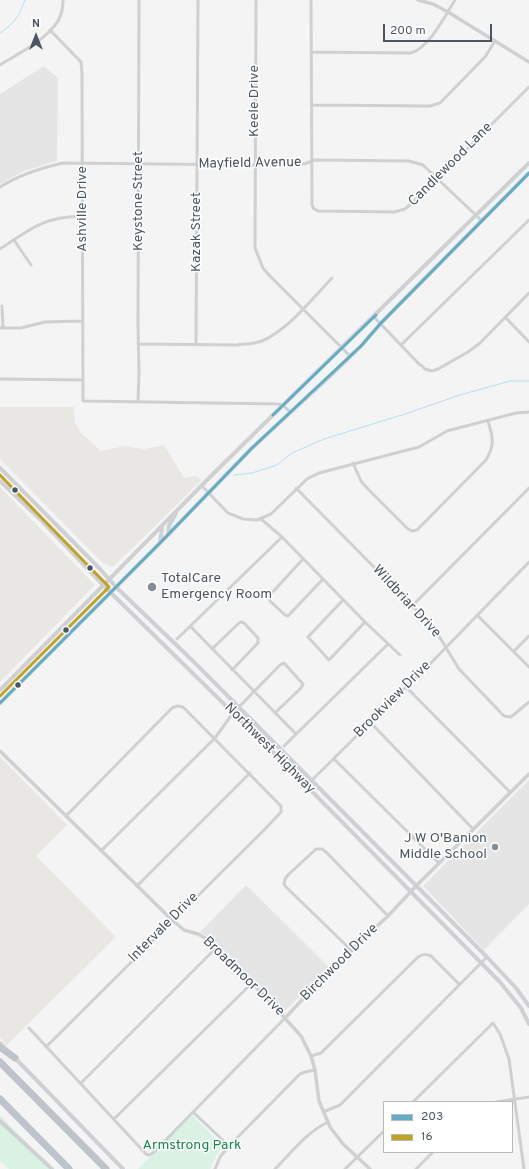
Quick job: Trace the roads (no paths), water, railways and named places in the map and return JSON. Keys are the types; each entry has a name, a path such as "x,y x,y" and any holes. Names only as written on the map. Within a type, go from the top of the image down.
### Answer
{"highway":[{"path":"0,1047 15,1058"},
{"path":"0,1062 106,1169"},
{"path":"0,1099 69,1169"}],"main road":[{"path":"0,690 283,404 374,317 529,163"},
{"path":"0,703 168,535 252,448 350,356 380,323 529,173"},
{"path":"246,443 252,448"},
{"name":"Northwest Highway","path":"0,468 110,579 116,587 157,626 487,957 516,988 529,1006"},
{"path":"1,482 7,474"},
{"name":"Northwest Highway","path":"1,482 482,963 517,1002 529,1024"},
{"path":"168,535 169,526 177,510"},
{"path":"44,524 50,519"},
{"path":"160,543 161,527"},
{"path":"152,632 157,626"},
{"path":"56,633 63,641"},
{"path":"18,672 25,679"},
{"path":"0,1043 123,1169"},
{"path":"0,1121 52,1169"}],"street":[{"path":"0,65 39,40 50,30 59,20 64,0"},
{"name":"Keystone Street","path":"138,402 139,0"},
{"name":"Kazak Street","path":"196,345 198,0"},
{"name":"Keele Drive","path":"256,0 255,248 263,268 350,356"},
{"path":"311,0 311,161"},
{"path":"418,0 433,4 448,12 529,62"},
{"path":"311,52 416,52 439,28 455,0"},
{"name":"Ashville Drive","path":"50,30 81,62 83,91 83,401 138,402"},
{"path":"311,105 417,107 430,106 440,103 485,57 496,41"},
{"name":"Candlewood Lane","path":"311,161 312,204 313,208 318,211 400,212 405,210 437,179 529,87"},
{"name":"Mayfield Avenue","path":"0,187 19,176 63,163 255,165 304,164 311,161 408,161 423,165 482,221"},
{"path":"0,248 36,225 66,216 83,216"},
{"path":"401,345 529,220"},
{"path":"14,240 31,265"},
{"path":"138,344 237,345 252,344 262,341 274,334 292,319 332,278"},
{"path":"374,317 425,369 432,370 438,369 468,352 529,293"},
{"path":"2,306 1,328 21,328 46,322 82,321"},
{"path":"505,317 529,342"},
{"path":"0,379 82,380"},
{"path":"138,402 238,402 283,404 290,412"},
{"path":"202,486 228,513 242,519 261,519 271,514 296,488 319,472 419,447 447,431 516,413 529,412"},
{"path":"353,463 361,481 368,489 408,529 412,531 417,530 486,460 493,445 488,421"},
{"name":"Wildbriar Drive","path":"296,488 434,628 459,669 504,716 511,717 529,702"},
{"path":"413,605 529,488"},
{"path":"261,519 282,537 400,656"},
{"path":"178,639 282,537"},
{"path":"303,559 270,596 270,601 284,615 288,616 323,579"},
{"name":"Brookview Drive","path":"306,786 427,667 529,562"},
{"path":"343,600 308,638 329,660 365,622"},
{"path":"477,615 529,667"},
{"path":"212,649 239,623 244,623 258,638 258,644 232,670"},
{"path":"191,627 296,734"},
{"path":"514,652 529,636"},
{"path":"284,746 388,644"},
{"path":"101,851 214,738 233,713 280,664 284,663 303,684 301,688 275,713"},
{"path":"406,686 510,792"},
{"path":"66,816 172,708 177,706 183,707 250,773 137,886"},
{"path":"370,722 473,829"},
{"name":"Broadmoor Drive","path":"0,751 172,920 184,930 198,934 205,938 216,948 252,983 302,1036 316,1070 319,1101 328,1122 339,1139 370,1169"},
{"path":"334,759 439,864"},
{"name":"Intervale Drive","path":"46,1047 281,812 281,806 250,773"},
{"name":"Birchwood Drive","path":"114,1119 146,1154 149,1155 153,1153 333,967 388,916 410,892 529,774"},
{"path":"352,951 286,887 284,884 288,875 316,849 322,849 388,916"},
{"path":"81,1083 216,948"},
{"path":"311,1056 321,1053 413,962 422,955 426,954 431,956 459,984"},
{"path":"323,1112 340,1105 487,957"},
{"path":"29,1028 114,1119 252,983"},
{"path":"414,1101 493,1024 500,1034 507,1049 512,1072 524,1169"},
{"path":"215,1169 220,1157 229,1146 300,1074 316,1070"},
{"path":"502,1101 529,1097"},
{"path":"193,1112 229,1146"},
{"path":"275,1169 319,1126 328,1122"},
{"path":"345,1169 383,1132"},
{"path":"416,1169 432,1153"}],"waterway":[{"path":"0,33 16,19 25,0"},
{"path":"234,475 252,473 277,465 292,453 324,439 460,395 510,381 529,381"}],"place":[{"name":"TotalCare Emergency Room","path":"152,587"},
{"name":"J W O'Banion Middle School","path":"495,847"}],"park label":[{"name":"Armstrong Park","path":"192,1146"}]}
